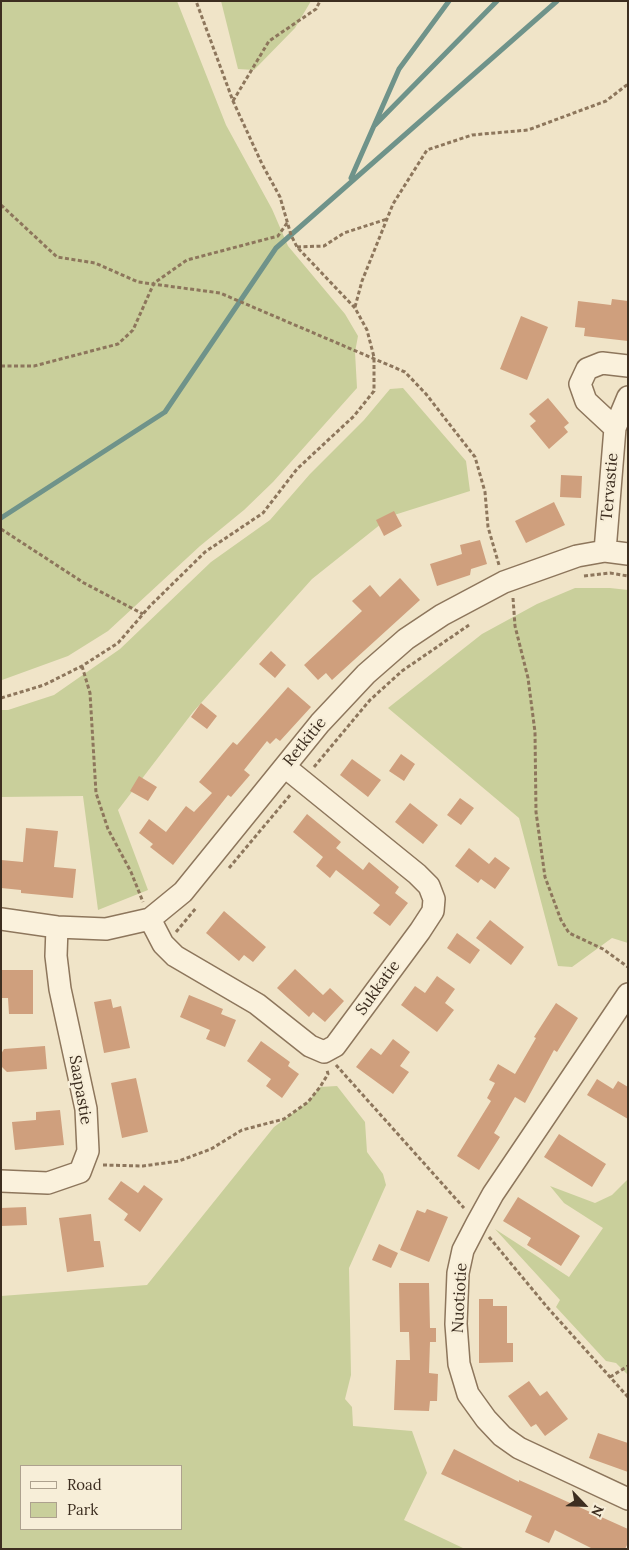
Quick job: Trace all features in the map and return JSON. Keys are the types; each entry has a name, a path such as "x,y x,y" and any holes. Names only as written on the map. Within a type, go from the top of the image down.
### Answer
{"street":[{"path":"615,428 586,401 580,384 587,369 602,363 628,366"},
{"name":"Tervastie","path":"605,551 615,428 628,397"},
{"name":"Retkitie","path":"1,919 57,927 106,929 150,919 182,892 333,709 366,674 406,639 442,615 510,591 577,556 605,551 628,554"},
{"name":"Sukkatie","path":"285,767 417,874 429,886 434,899 433,911 409,946 350,1028 335,1046 324,1052"},
{"path":"150,919 164,944 175,956 257,1004 310,1046 324,1052"},
{"name":"Saapastie","path":"57,927 56,956 60,989 86,1109 88,1151 85,1161"},
{"name":"Nuotiotie","path":"628,994 493,1194 463,1250 458,1273 456,1324 459,1364 468,1394 486,1419 502,1436 519,1448 628,1499"},
{"path":"1,1181 48,1183 80,1172 85,1161"}],"path":[{"path":"1,698 44,685 82,666 118,643 143,614 205,552 263,513 297,469 354,416 374,391 374,357 367,330 355,308 297,247 287,223 280,197 262,164 234,101 196,1"},
{"path":"234,101 269,41 316,9 320,1"},
{"path":"355,308 362,281 393,204 427,150 472,135 528,130 606,101 628,84"},
{"path":"1,205 57,257 95,262 138,282 220,293 374,357 405,372 426,394 475,457 485,492 488,526 510,591 515,626 528,678 535,732 536,812 545,877 561,920 568,933 603,949 628,967"},
{"path":"297,247 324,246 344,233 387,218"},
{"path":"1,366 34,366 118,344 133,330 154,283 187,260 278,236 287,223"},
{"path":"1,529 84,583 143,614"},
{"path":"576,577 610,573 628,576"},
{"path":"507,604 510,591"},
{"path":"226,872 370,700 402,671 436,645 471,623"},
{"path":"82,666 90,693 96,793 108,829 131,872 150,919"},
{"path":"164,944 201,902"},
{"path":"85,1161 107,1166 143,1166 179,1161 212,1149 242,1130 284,1120 308,1102 328,1074 324,1052"},
{"path":"610,1377 628,1366"}],"green space":[{"path":"1,1 177,1 226,125 272,209 288,246 345,314 358,336 355,352 357,388 273,482 108,631 68,656 2,680"},
{"path":"221,1 311,1 295,28 254,70 238,69"},
{"path":"403,388 466,461 470,491 391,516 312,579 193,712 118,810 148,890 98,910 83,796 1,797 1,710 8,710 54,695 120,649 211,562 270,520 310,474 364,420 390,389"},
{"path":"575,588 628,590 628,943 612,938 572,967 558,966 519,818 388,708 482,634 537,604"},
{"path":"337,1086 365,1122 367,1152 383,1174 386,1185 349,1268 351,1375 345,1399 352,1407 353,1426 412,1431 427,1473 404,1520 465,1549 1,1549 1,1296 147,1285 274,1127 308,1102 320,1087"},
{"path":"628,1179 628,1375 616,1363 606,1361 556,1307 560,1300 495,1229 569,1277 603,1228 564,1203 550,1186 595,1203 612,1195"}],"building":[{"path":"612,299 628,301 628,341 584,336 585,328 575,327 578,301 611,305"},
{"path":"521,316 548,327 527,380 500,369"},
{"path":"548,398 569,423 564,427 568,432 549,449 530,426 536,421 529,414"},
{"path":"561,475 582,476 581,498 560,497"},
{"path":"554,502 565,525 526,543 515,521"},
{"path":"394,511 402,526 384,536 376,520"},
{"path":"480,540 487,564 471,569 470,575 437,586 430,564 462,554 460,545"},
{"path":"400,578 420,600 332,680 326,673 318,680 304,665 362,611 352,601 370,585 380,597"},
{"path":"271,651 286,665 275,678 259,664"},
{"path":"288,687 311,707 280,741 276,738 270,744 267,741 244,770 250,775 231,797 228,795 173,865 150,847 153,844 139,833 149,819 166,832 186,806 194,812 212,793 199,782 233,742 237,745"},
{"path":"201,703 217,716 207,729 191,717"},
{"path":"401,754 415,764 404,781 389,771"},
{"path":"352,759 381,780 368,797 340,775"},
{"path":"139,776 157,787 148,801 130,791"},
{"path":"460,798 474,808 461,825 447,815"},
{"path":"410,803 438,825 423,844 395,822"},
{"path":"307,814 341,842 336,848 363,870 369,862 399,887 395,893 408,903 390,926 373,913 380,905 336,870 330,878 316,866 323,857 293,832"},
{"path":"26,828 58,831 54,867 76,869 73,898 21,893 21,890 1,888 1,860 23,862"},
{"path":"469,848 489,864 495,857 510,868 495,889 481,879 478,883 455,866"},
{"path":"224,911 266,947 253,962 244,955 239,961 206,933"},
{"path":"490,920 524,947 511,965 476,938"},
{"path":"457,933 480,950 470,964 447,948"},
{"path":"295,969 323,995 330,988 344,1001 325,1022 313,1012 309,1017 277,988"},
{"path":"1,970 33,970 33,1014 9,1014 8,998 1,998"},
{"path":"437,976 455,989 445,1003 454,1010 437,1032 401,1005 415,986 425,993"},
{"path":"189,995 223,1009 221,1014 236,1020 225,1047 206,1039 210,1030 180,1017"},
{"path":"111,999 113,1008 121,1006 130,1048 104,1053 94,1002"},
{"path":"556,1003 578,1018 557,1052 554,1050 525,1103 515,1097 494,1133 500,1137 479,1170 457,1156 491,1101 487,1098 495,1083 489,1080 498,1064 515,1074 536,1038 534,1037"},
{"path":"393,1039 410,1052 400,1066 409,1072 393,1094 356,1067 371,1048 381,1055"},
{"path":"261,1041 290,1062 288,1066 299,1074 282,1098 266,1086 271,1079 247,1061"},
{"path":"45,1046 47,1069 7,1072 1,1066 1,1054 4,1049"},
{"path":"136,1078 148,1132 122,1138 111,1083"},
{"path":"597,1079 613,1089 618,1081 628,1087 628,1119 587,1095"},
{"path":"60,1110 64,1145 15,1150 12,1122 36,1120 36,1112"},
{"path":"559,1134 606,1164 592,1187 544,1157"},
{"path":"121,1181 138,1193 144,1185 163,1199 140,1232 124,1220 128,1214 108,1199"},
{"path":"518,1197 580,1236 561,1266 527,1245 531,1238 503,1221"},
{"path":"26,1207 27,1225 1,1226 1,1208"},
{"path":"427,1209 448,1217 429,1262 400,1250 417,1210 425,1213"},
{"path":"91,1214 94,1241 100,1241 104,1267 67,1272 59,1218"},
{"path":"379,1244 398,1253 391,1268 372,1260"},
{"path":"399,1283 429,1283 430,1328 436,1328 436,1342 430,1342 429,1373 438,1374 437,1401 430,1401 429,1411 394,1410 396,1360 410,1360 409,1332 400,1332"},
{"path":"479,1299 493,1299 493,1306 507,1306 507,1343 513,1343 513,1362 479,1363"},
{"path":"529,1381 540,1396 547,1391 568,1419 545,1436 536,1424 531,1427 508,1396"},
{"path":"598,1433 628,1443 628,1472 589,1458"},
{"path":"454,1449 519,1482 519,1480 628,1529 628,1543 625,1549 593,1549 555,1530 549,1543 525,1532 532,1516 441,1474"}],"waterway":[{"path":"351,178 399,69 449,1"},
{"path":"375,125 497,1"},
{"path":"1,518 165,412 276,248 557,1"}]}
